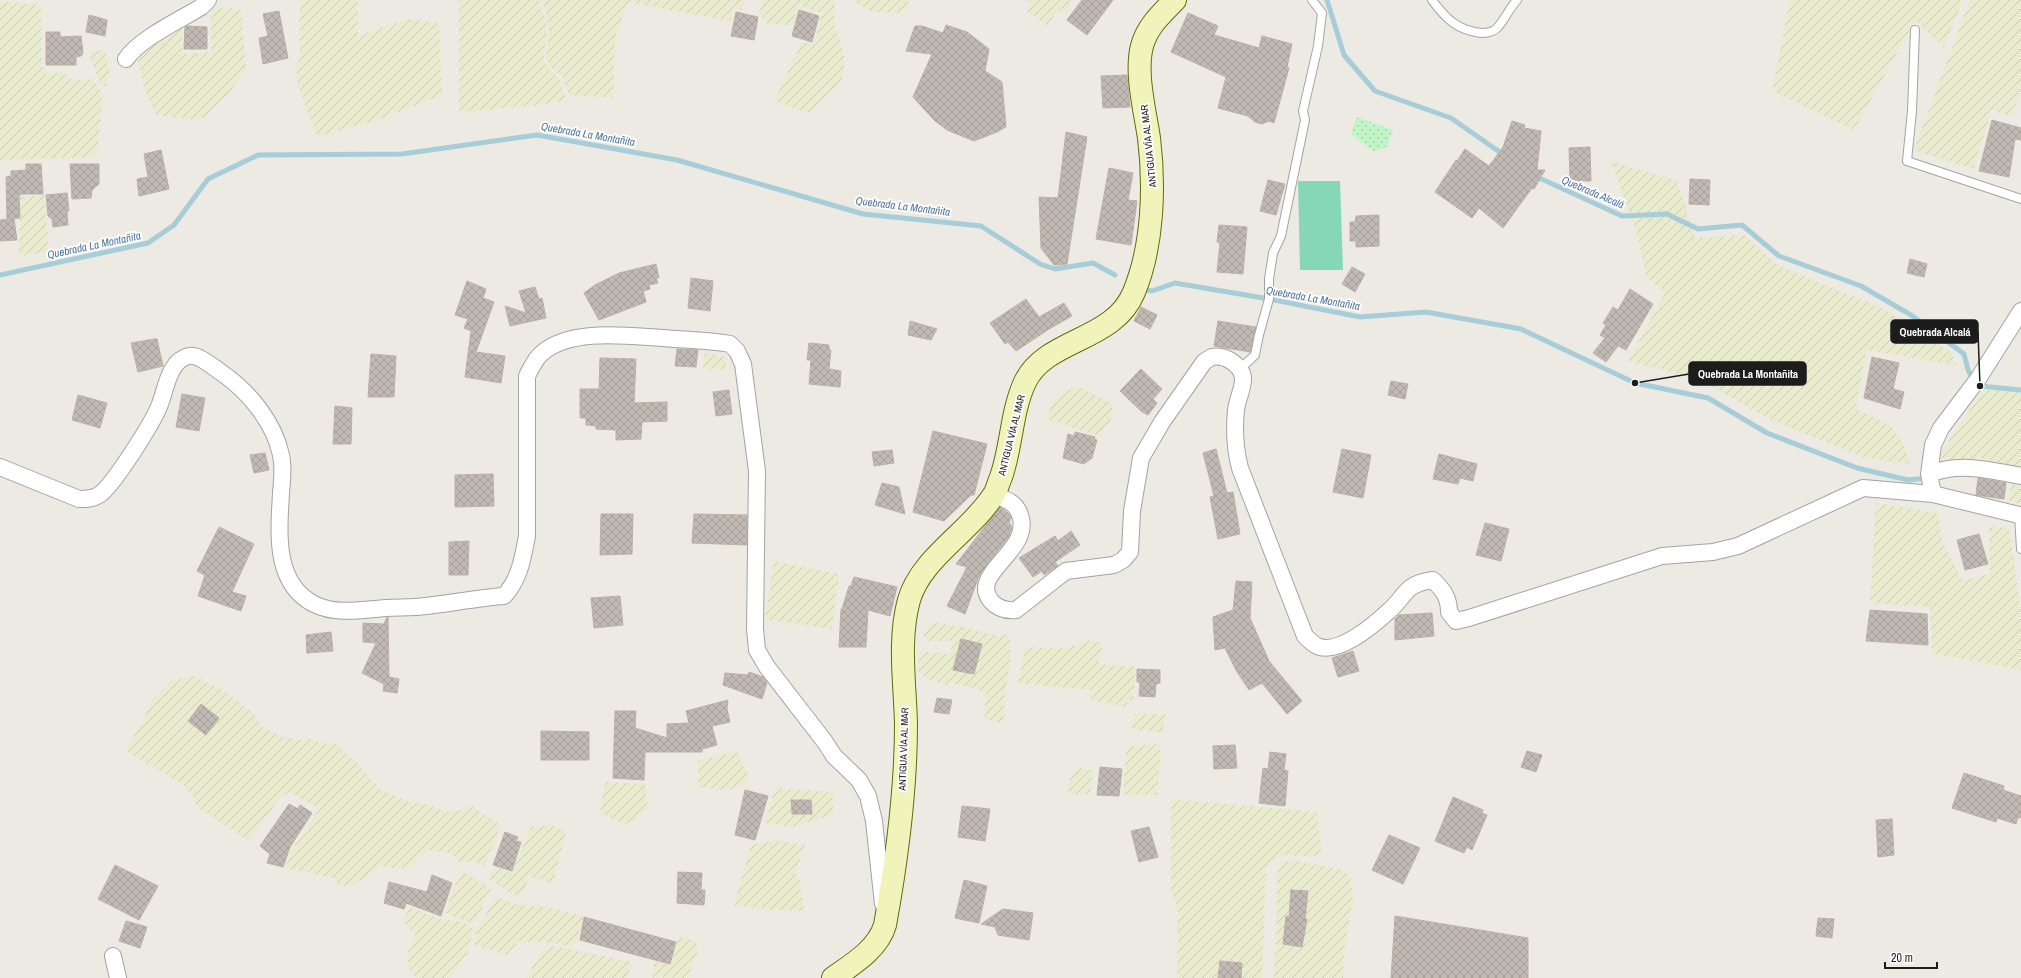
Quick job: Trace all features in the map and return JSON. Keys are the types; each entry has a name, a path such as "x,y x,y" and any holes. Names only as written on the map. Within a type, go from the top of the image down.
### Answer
{"main road":[{"name":"ANTIGUA VÍA AL MAR","path":"833,978 875,945 883,933 886,925 901,814 906,725 903,651 904,626 910,598 920,575 994,495 1005,464 1018,401 1032,371 1045,359 1093,334 1117,316 1134,294 1150,223 1153,196 1149,141 1141,78 1142,46 1154,20 1175,0"}],"street":[{"path":"126,59 133,50 201,7 208,0"},
{"path":"1933,494 1929,474 1934,445 1941,428 1978,379 2021,311"},
{"path":"0,467 79,499 90,499 99,495 112,483 146,431 160,404 174,368 181,360 190,356 198,358 229,378 252,401 264,416 276,438 281,455 283,471 281,556 285,574 300,595 314,604 329,609 363,610 424,606 504,596 511,589 518,575 527,536 527,376 534,362 542,353 566,341 585,337 616,335 703,340 730,344 737,351 742,364 757,471 755,629 757,650 767,667 825,742 834,756 859,780 868,796 874,821 886,925"},
{"path":"994,495 1010,500 1019,511 1023,522 1018,541 1010,553 990,575 986,591 989,598 999,607 1007,611 1016,610 1066,571 1114,565 1123,560 1130,552 1135,490 1141,458 1150,440 1204,362 1212,357 1218,357 1233,362 1240,369 1243,378 1236,409 1235,429 1235,449 1240,468 1305,636 1318,646 1326,648 1337,646 1358,636 1392,608 1410,588 1422,581 1433,580 1446,594 1449,603 1449,612 1456,621 1470,618 1662,556 1713,552 1738,546 1863,488 1933,494 2018,515"},
{"path":"1929,474 1942,469 1966,466 2021,476"},
{"path":"113,956 118,978"}],"lane":[{"path":"1240,369 1255,355 1258,344 1269,299 1269,279 1273,253 1281,236 1304,127 1305,120 1303,111 1318,46 1322,13 1312,0"},
{"path":"1432,0 1452,22 1467,31 1486,33 1497,28 1508,10 1518,0"},
{"path":"1915,30 1912,111 1907,161 2021,199"},
{"path":"2018,515 2021,549"}],"green space":[{"path":"303,0 358,0 358,36 408,19 439,23 442,95 380,119 317,137 298,85 296,66 300,58 299,13"},
{"path":"459,0 539,0 547,30 543,60 549,70 560,79 566,100 540,105 459,112"},
{"path":"541,0 745,0 741,10 733,8 731,21 628,2 615,38 613,98 569,95 563,77 552,69 546,59 549,31 544,5"},
{"path":"763,0 835,0 834,24 844,55 844,71 841,83 809,113 774,101 802,42 814,45 822,13 798,5 792,26 766,23 759,12"},
{"path":"852,0 909,0 906,13 872,12"},
{"path":"1027,0 1069,0 1072,3 1065,14 1058,10 1047,26 1027,11 1030,3"},
{"path":"1790,0 1963,0 1944,47 1915,20 1854,130 1772,91"},
{"path":"1970,0 2021,0 2021,87 2012,117 1992,110 1973,169 1914,150"},
{"path":"0,1 41,5 42,66 48,74 62,72 73,81 92,79 102,92 98,151 93,157 0,160"},
{"path":"211,6 241,10 246,70 227,95 204,117 197,120 156,115 144,88 137,56 151,44 182,25 182,54 211,52"},
{"path":"105,50 110,76 105,86 102,86 96,74 89,52"},
{"path":"1357,117 1393,130 1386,148 1373,151 1351,134"},
{"path":"1611,161 1677,181 1695,238 1745,235 1777,265 1882,308 1951,352 1957,365 1866,350 1856,409 1890,425 1905,446 1909,464 1863,457 1767,418 1701,380 1628,361 1665,293 1647,278 1636,231"},
{"path":"1298,181 1340,181 1343,270 1300,270"},
{"path":"44,195 49,252 19,256 20,197"},
{"path":"704,353 727,357 725,370 703,368"},
{"path":"1077,386 1113,404 1110,422 1104,428 1101,437 1046,419 1054,400 1061,394"},
{"path":"2021,388 2021,467 1978,458 1941,464 1943,451 1983,391"},
{"path":"2011,484 2021,487 2021,504 2009,501"},
{"path":"1876,503 1938,513 1942,540 1962,581 1990,574 1989,527 2009,528 2021,615 2021,670 1932,653 1930,607 1870,603"},
{"path":"774,561 839,574 832,629 765,619"},
{"path":"932,622 967,628 999,636 1010,634 1010,665 1005,691 1003,723 984,719 986,691 951,683 945,685 926,679 918,671 919,651 950,654 953,641 927,641 923,635"},
{"path":"1086,640 1103,643 1098,664 1136,667 1133,700 1128,700 1126,707 1091,700 1090,690 1018,683 1025,647 1069,648"},
{"path":"192,675 223,690 253,713 261,726 283,737 298,740 311,739 320,743 336,744 356,762 379,789 409,802 429,805 446,812 461,810 466,805 473,807 501,825 484,867 473,861 461,863 451,853 429,850 410,867 392,868 381,866 350,887 338,885 334,878 286,868 287,857 319,809 289,792 279,799 249,841 197,807 195,800 182,784 125,751 146,714 152,699 170,682"},
{"path":"1135,714 1165,714 1163,733 1132,729"},
{"path":"1161,743 1157,795 1123,795 1126,747"},
{"path":"737,751 740,761 747,772 748,776 746,783 737,788 725,790 698,787 698,761"},
{"path":"1078,768 1094,770 1090,794 1069,794 1068,788 1072,772"},
{"path":"605,782 645,784 648,808 634,822 623,824 600,813"},
{"path":"775,788 833,792 833,814 793,827 765,823"},
{"path":"1171,799 1317,812 1322,857 1280,855 1266,868 1262,978 1177,978 1178,912 1171,891"},
{"path":"552,825 566,832 553,883 528,876 526,887 520,895 514,895 488,878 494,867 512,873 531,827"},
{"path":"775,840 805,845 795,876 799,878 804,911 765,909 734,905 751,845"},
{"path":"1295,860 1339,869 1350,876 1353,900 1345,945 1343,978 1273,978 1276,945 1277,871 1284,862"},
{"path":"464,872 491,888 477,920 472,924 445,913 457,879"},
{"path":"496,897 517,904 550,908 583,916 577,941 572,947 551,943 518,941 508,956 474,945 476,931"},
{"path":"411,907 439,919 459,921 474,928 467,954 450,978 416,978 408,967 408,952 416,936 402,920"},
{"path":"680,937 696,941 698,951 687,978 651,977 655,962 671,965 677,941"},
{"path":"554,946 632,962 627,978 526,978 541,951"}],"building":[{"path":"1082,0 1113,0 1087,35 1067,20"},
{"path":"799,10 819,16 812,42 792,36"},
{"path":"279,11 288,58 263,64 259,38 268,36 263,14"},
{"path":"736,12 758,17 754,40 731,36"},
{"path":"1188,13 1218,26 1214,35 1259,48 1262,36 1292,44 1287,67 1289,68 1274,123 1269,121 1262,124 1255,122 1248,116 1218,108 1226,77 1171,52"},
{"path":"89,15 107,20 105,36 86,32"},
{"path":"946,25 967,32 989,49 985,71 1002,82 1006,127 974,141 947,130 934,120 913,97 932,54 906,51 915,26 922,26 943,33"},
{"path":"186,26 207,27 207,49 184,49"},
{"path":"46,32 60,32 60,37 81,36 83,53 81,56 76,57 76,65 46,65"},
{"path":"1127,75 1130,107 1103,108 1101,76"},
{"path":"1992,120 2021,128 2021,140 2015,139 2009,177 1979,171"},
{"path":"1512,121 1525,125 1524,128 1541,131 1537,170 1545,170 1534,189 1532,188 1503,228 1479,208 1472,218 1435,192 1465,149 1489,166 1503,147"},
{"path":"1066,132 1087,137 1067,264 1054,265 1041,248 1039,197 1058,198"},
{"path":"1590,147 1591,181 1570,181 1569,148"},
{"path":"161,150 169,189 139,196 137,179 148,177 144,154"},
{"path":"26,164 41,164 43,194 21,194 19,196 20,218 7,219 6,177 11,176 11,171 26,170"},
{"path":"70,164 99,164 99,184 92,190 91,198 72,199"},
{"path":"1109,168 1133,173 1128,200 1137,201 1131,245 1096,239"},
{"path":"1690,179 1710,180 1709,205 1689,204"},
{"path":"1268,180 1285,184 1276,215 1260,211"},
{"path":"67,193 69,211 67,211 68,225 53,227 52,219 48,216 46,195"},
{"path":"1379,215 1379,246 1356,247 1356,241 1350,241 1350,222 1355,222 1356,216"},
{"path":"14,219 17,240 0,241 0,220"},
{"path":"1219,225 1247,227 1243,274 1217,272 1220,243 1217,242"},
{"path":"1910,259 1927,264 1924,277 1907,273"},
{"path":"656,264 659,278 656,278 658,283 649,285 650,289 643,291 646,302 599,320 584,293 595,285 619,273"},
{"path":"1352,267 1365,274 1355,292 1342,284"},
{"path":"691,278 713,281 710,311 688,308"},
{"path":"467,281 486,289 483,298 494,302 476,352 505,356 501,383 465,377 471,331 464,328 468,319 455,315"},
{"path":"535,287 539,299 542,298 546,318 510,326 505,306 526,313 519,291"},
{"path":"1630,289 1653,304 1626,350 1618,346 1606,362 1593,353 1605,338 1600,335 1606,325 1603,323 1613,307 1618,310"},
{"path":"1026,299 1039,317 1064,303 1072,316 1016,351 1008,342 1005,344 990,323"},
{"path":"1141,307 1157,315 1150,329 1134,321"},
{"path":"910,321 937,329 931,340 908,335"},
{"path":"1218,321 1256,327 1250,352 1214,346"},
{"path":"157,339 163,366 138,372 131,343"},
{"path":"809,343 829,345 829,350 831,350 829,369 841,371 840,387 809,384 811,360 807,360"},
{"path":"677,349 698,350 696,367 675,366"},
{"path":"371,354 396,356 394,397 368,397"},
{"path":"1872,357 1899,363 1893,389 1904,392 1900,409 1864,398"},
{"path":"600,358 636,359 634,403 667,402 667,421 642,422 641,439 616,440 616,430 596,429 596,426 586,425 586,418 580,418 580,389 599,389"},
{"path":"1141,369 1162,389 1153,399 1157,403 1148,415 1142,412 1120,391"},
{"path":"1391,381 1408,384 1405,399 1388,395"},
{"path":"729,390 732,414 716,416 713,392"},
{"path":"182,394 205,398 199,431 176,427"},
{"path":"78,395 107,403 100,428 72,420"},
{"path":"335,406 352,408 351,444 333,444"},
{"path":"933,431 987,444 974,495 971,495 944,521 913,512"},
{"path":"1075,432 1095,437 1094,439 1097,440 1092,458 1084,464 1063,458 1068,434 1074,436"},
{"path":"1216,449 1227,493 1233,492 1240,534 1218,539 1210,497 1214,496 1203,453"},
{"path":"1342,449 1371,455 1363,498 1333,492"},
{"path":"892,450 894,463 874,466 872,452"},
{"path":"265,453 269,470 254,473 250,455"},
{"path":"1439,454 1477,464 1473,481 1460,478 1458,484 1433,479"},
{"path":"493,474 494,506 455,507 455,475"},
{"path":"1978,478 2006,483 2004,499 1976,495"},
{"path":"882,483 899,487 905,514 875,505"},
{"path":"1000,507 1011,517 1009,522 1012,527 1009,536 979,576 965,614 947,606 967,567 956,564"},
{"path":"601,514 633,514 632,554 600,555"},
{"path":"694,514 747,515 747,545 692,543"},
{"path":"1485,523 1509,529 1501,561 1476,555"},
{"path":"219,527 254,544 232,592 246,596 241,611 198,596 205,575 197,571"},
{"path":"1071,531 1080,545 1055,562 1058,566 1044,575 1042,571 1033,577 1019,558 1055,536 1058,541"},
{"path":"1979,534 1988,564 1965,570 1957,540"},
{"path":"469,541 468,575 449,575 449,542"},
{"path":"854,577 897,587 890,616 868,610 866,647 839,647 841,609 849,586 851,586"},
{"path":"1236,581 1252,582 1250,618 1269,661 1302,701 1287,714 1262,683 1249,690 1237,672 1225,648 1215,650 1213,617 1233,610"},
{"path":"620,596 623,625 594,628 591,598"},
{"path":"1870,610 1927,614 1928,645 1866,641"},
{"path":"1432,613 1434,636 1395,640 1395,619 1399,615"},
{"path":"387,617 389,677 399,679 397,693 383,691 384,684 362,673 376,643 363,642 363,623 384,624"},
{"path":"331,632 333,651 307,653 306,635"},
{"path":"961,639 982,644 974,674 953,670"},
{"path":"1353,651 1359,671 1338,677 1332,658"},
{"path":"1137,669 1160,670 1160,683 1156,684 1155,697 1139,696 1140,682 1137,682"},
{"path":"749,672 763,677 767,683 762,699 723,685 725,673 748,675"},
{"path":"937,698 952,700 949,714 934,712"},
{"path":"728,700 727,709 730,722 712,726 717,745 702,749 702,752 645,752 644,780 613,778 615,711 636,711 635,728 667,738 667,724 689,723 686,711"},
{"path":"201,704 219,718 206,735 188,721"},
{"path":"541,731 589,732 589,760 541,760"},
{"path":"1235,745 1237,768 1214,769 1213,746"},
{"path":"1527,751 1542,755 1536,772 1521,767"},
{"path":"1270,752 1286,754 1284,770 1288,771 1285,806 1259,803 1263,768 1268,769"},
{"path":"1100,767 1122,769 1119,796 1097,795"},
{"path":"1964,773 2004,786 2003,790 2021,796 2021,818 2018,817 2016,824 1997,818 1996,822 1952,808"},
{"path":"745,790 768,796 755,840 735,835"},
{"path":"1453,797 1483,810 1482,813 1487,815 1472,850 1467,847 1464,853 1435,841"},
{"path":"791,800 811,800 812,814 792,814"},
{"path":"289,804 298,809 300,805 312,813 290,847 283,867 267,863 270,854 260,846"},
{"path":"962,806 990,809 985,841 958,837"},
{"path":"1892,819 1894,855 1878,857 1876,820"},
{"path":"1149,827 1158,857 1139,862 1131,831"},
{"path":"505,832 518,837 516,841 521,842 512,871 493,865"},
{"path":"1389,835 1420,848 1403,884 1372,870"},
{"path":"115,865 158,886 139,920 98,899"},
{"path":"678,872 702,873 701,890 705,890 704,905 677,903"},
{"path":"432,875 452,883 441,916 406,903 404,909 384,903 389,882 427,892"},
{"path":"964,880 987,886 979,923 955,918"},
{"path":"1291,890 1308,891 1305,919 1307,919 1302,947 1283,944 1286,916 1289,917"},
{"path":"1003,909 1033,913 1029,940 998,935 995,927 981,924"},
{"path":"1395,916 1528,938 1528,978 1391,978"},
{"path":"584,917 676,942 670,964 580,940"},
{"path":"1818,918 1834,919 1832,938 1816,936"},
{"path":"126,921 147,927 140,948 119,941"},
{"path":"1220,961 1242,963 1241,978 1218,978"}],"waterway":[{"name":"Quebrada Alcalá","path":"1327,0 1344,55 1375,91 1451,118 1504,155"},
{"name":"Quebrada La Montañita","path":"0,275 148,243 174,225 208,179 258,155 402,154 537,135 677,160 863,214 981,226 1040,264 1055,269 1093,263 1115,275"},
{"name":"Quebrada Alcalá","path":"1535,176 1622,216 1667,214 1698,229 1742,225 1779,256 1861,286 1911,315 1964,354 1968,370 1973,379"},
{"name":"Quebrada La Montañita","path":"1141,289 1152,291 1175,283 1269,299 1360,317 1426,312 1521,329 1635,383 1708,398 1767,433 1857,468 1908,480 1927,478"},
{"name":"Quebrada Alcalá","path":"1980,386 2021,390"}],"place":[{"name":"Quebrada La Montañita","path":"1635,383"},
{"name":"Quebrada Alcalá","path":"1980,386"}]}
